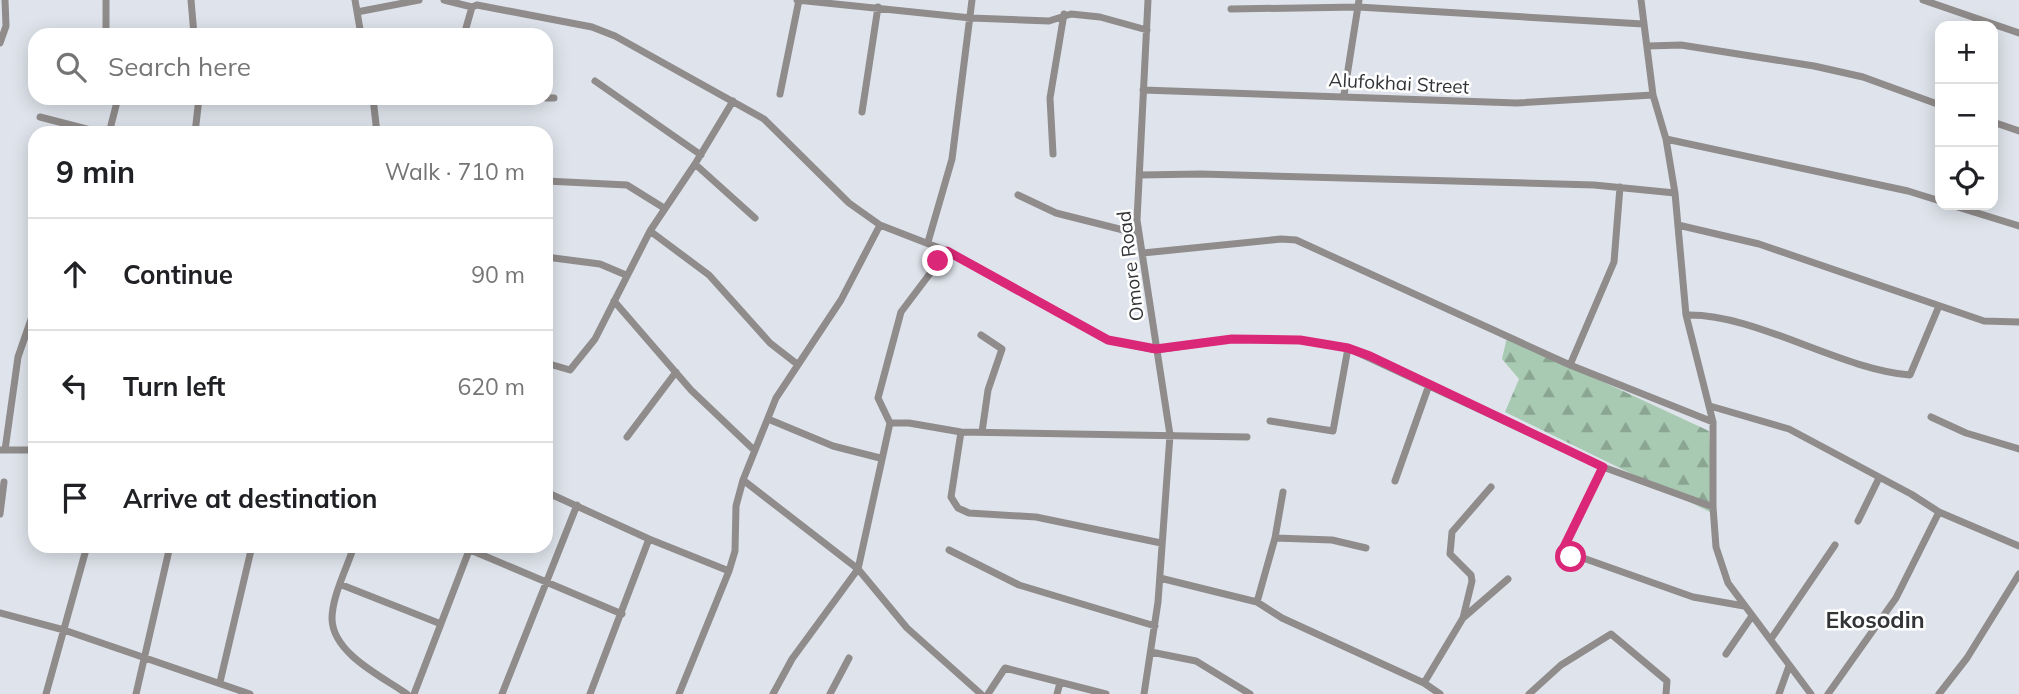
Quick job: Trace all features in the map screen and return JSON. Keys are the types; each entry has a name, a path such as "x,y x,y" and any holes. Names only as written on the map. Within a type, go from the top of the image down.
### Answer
{"street":[{"path":"106,0 106,28"},
{"path":"191,0 193,28"},
{"path":"355,0 360,28"},
{"path":"357,12 419,0"},
{"path":"444,0 592,27 764,119 849,203 880,225 947,251 1108,340 1156,349 1232,339 1300,340 1348,348 1603,467 1713,507"},
{"path":"780,94 798,0 971,18 1048,21 1064,14 1100,17 1147,30"},
{"path":"928,242 952,159 972,0"},
{"name":"Omore Road","path":"1144,694 1160,578 1170,435 1139,234 1147,0"},
{"path":"1641,0 1653,95 1666,139 1675,193 1686,315 1713,422 1716,547 1728,583 1811,694"},
{"path":"1923,0 2019,33"},
{"path":"0,43 6,26 4,3"},
{"path":"1231,9 1278,4 1358,4 1643,24"},
{"path":"1344,95 1358,4"},
{"path":"466,28 472,7"},
{"path":"862,112 877,7"},
{"path":"1053,153 1050,98 1064,14"},
{"path":"1648,46 1681,45 1814,66 1863,77 1935,103"},
{"path":"595,81 701,155"},
{"name":"Alufokhai Street","path":"1143,90 1517,103 1653,95"},
{"path":"553,365 570,370 595,339 650,231 733,101"},
{"path":"111,126 116,105"},
{"path":"196,126 198,105"},
{"path":"374,105 376,126"},
{"path":"40,117 75,126"},
{"path":"1998,124 2019,131"},
{"path":"1666,139 1908,191 1935,199"},
{"path":"695,164 755,218"},
{"path":"1140,175 1385,178 1620,187 1675,193"},
{"path":"553,181 626,186 664,208"},
{"path":"1570,365 1614,262 1620,187"},
{"path":"1018,195 1056,213 1139,234"},
{"path":"1967,210 2019,226"},
{"path":"678,694 729,571 735,551 736,506 743,480 776,398 841,300 880,225"},
{"path":"1678,225 1759,244 1984,321 2019,322"},
{"path":"650,231 709,275 770,343 797,364"},
{"path":"1143,253 1281,239 1296,240 1570,365 1713,422"},
{"path":"773,694 792,659 858,569 880,458 890,423 878,398 901,312 947,251"},
{"path":"553,258 600,264 626,275"},
{"path":"614,301 676,372 754,450"},
{"path":"1686,315 1710,314 1817,350 1910,375 1938,306"},
{"path":"28,328 18,357 3,450 28,450"},
{"path":"981,335 1002,349 988,390 982,432"},
{"path":"1270,421 1333,431 1348,348"},
{"path":"627,437 676,372"},
{"path":"1395,481 1429,385"},
{"path":"1710,406 1790,429 1939,512 2019,545"},
{"path":"1931,417 1966,433 2019,449"},
{"path":"768,419 833,446 880,458"},
{"path":"890,423 909,423 961,432 1247,437"},
{"path":"961,432 951,497 958,508 969,513 1036,517 1161,543"},
{"path":"1603,467 1564,547 1566,552 1693,597 1744,606"},
{"path":"1858,522 1879,478"},
{"path":"743,480 858,569 908,628 981,694"},
{"path":"0,514 4,482"},
{"path":"1463,618 1471,575 1450,554 1449,545 1460,521 1491,487"},
{"path":"1257,603 1275,538 1283,492"},
{"path":"553,495 649,539 729,571"},
{"path":"502,694 577,505"},
{"path":"1828,694 1896,598 1939,512"},
{"path":"1275,538 1332,540 1366,548"},
{"path":"590,694 649,539"},
{"path":"1771,639 1835,545"},
{"path":"949,550 1019,584 1155,626"},
{"path":"46,694 85,553"},
{"path":"136,694 168,553"},
{"path":"220,682 250,553"},
{"path":"352,553 332,620 336,636 359,661 407,694"},
{"path":"414,694 468,553"},
{"path":"481,553 622,614"},
{"path":"1939,694 1967,658 2019,573"},
{"path":"1160,578 1257,603 1282,618 1424,683 1440,694"},
{"path":"1424,683 1463,618 1508,579"},
{"path":"342,584 442,624"},
{"path":"0,613 64,630 250,694"},
{"path":"1726,654 1752,616"},
{"path":"1530,694 1561,665 1611,634 1667,681 1665,693"},
{"path":"1151,652 1196,661 1250,694"},
{"path":"830,694 849,658"},
{"path":"1779,694 1789,666"},
{"path":"988,694 1005,668 1106,694"},
{"path":"1057,694 1060,682"},
{"path":"227,694 230,685"}],"green space":[{"path":"1507,337 1709,431 1714,514 1505,412 1519,379 1502,359"}],"district":[{"name":"Ekosodin","path":"1875,620"}],"route":[{"path":"938,261 947,251 1115,342 1156,349 1232,339 1300,340 1348,348 1370,356 1603,467 1564,547 1571,557"}]}
